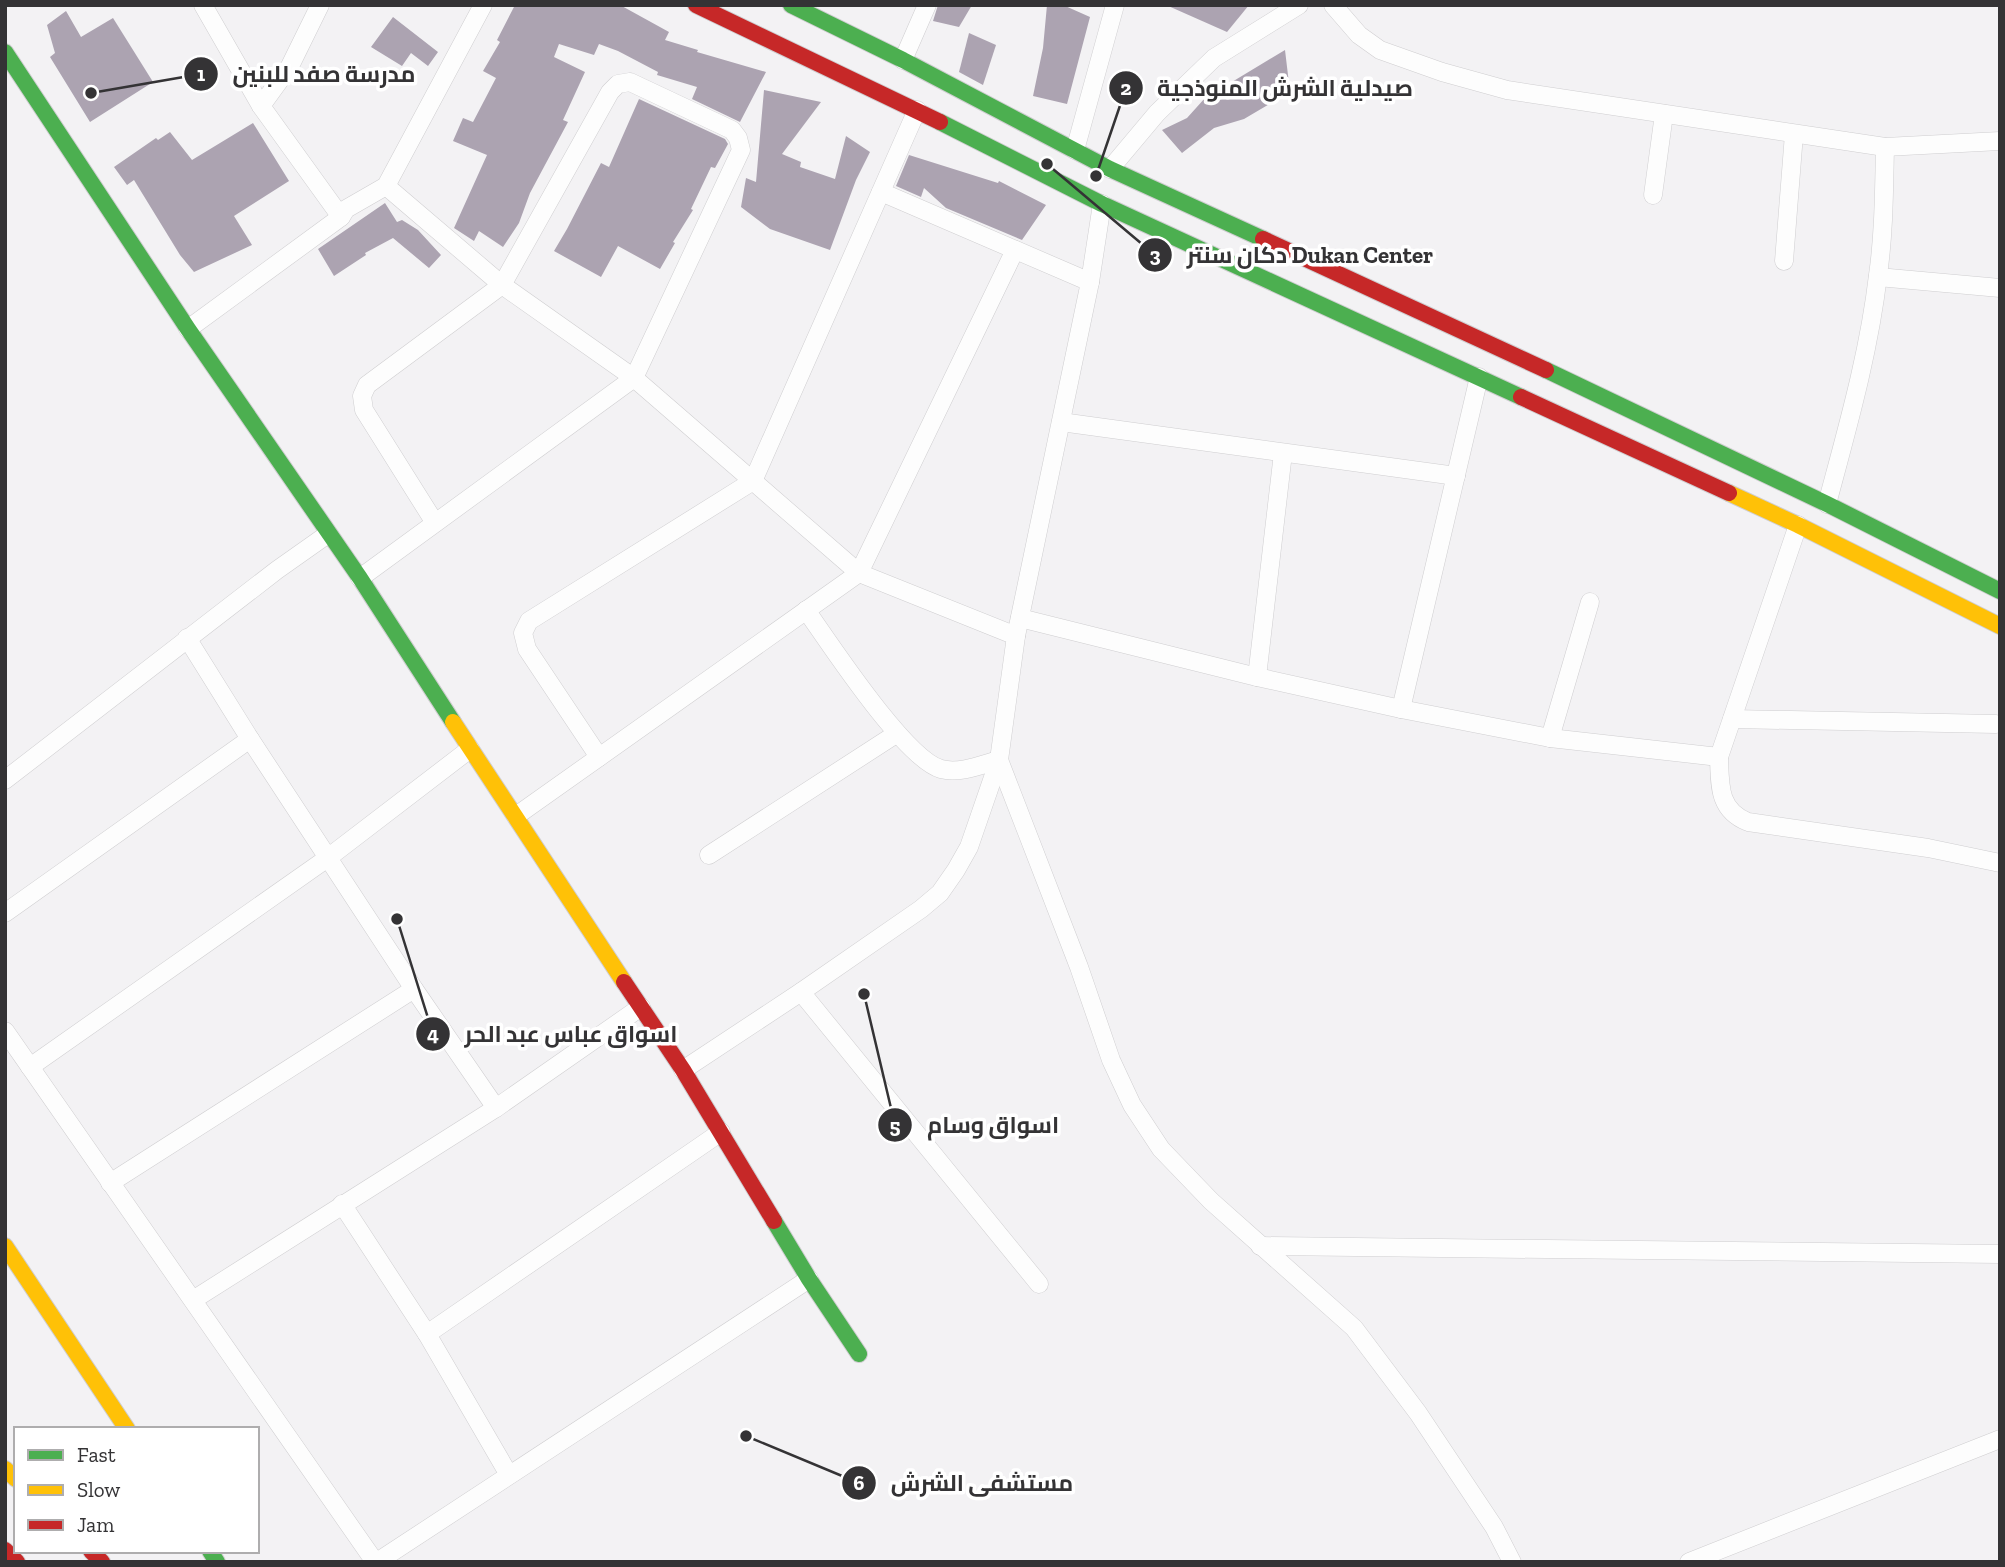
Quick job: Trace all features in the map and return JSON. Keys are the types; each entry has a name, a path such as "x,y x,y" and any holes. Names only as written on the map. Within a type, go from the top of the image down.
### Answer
{"main road":[{"path":"696,5 917,110 964,113 1075,150 1110,169 1487,342 1714,468 1798,525 2000,626"},
{"path":"791,5 904,60 964,113 1102,204 1479,377 1714,468 1827,504 2000,591"},
{"path":"5,52 188,329 360,578 683,1070 809,1279 859,1354"},
{"path":"5,1246 126,1427"},
{"path":"5,1550 17,1562"}],"street":[{"path":"203,5 261,106 341,216"},
{"path":"261,106 290,66 320,5"},
{"path":"188,329 341,216 346,209 386,186 484,5"},
{"path":"904,60 927,5"},
{"path":"1075,150 1115,5"},
{"path":"1110,169 1157,113 1214,58 1299,5"},
{"path":"1333,5 1359,35 1380,50 1442,72 1507,90 1885,147 2000,141"},
{"path":"360,578 634,378 741,150 738,138 732,130 629,82 618,84 610,92 502,285 367,385 362,396 365,410 435,523"},
{"path":"599,757 527,649 523,634 529,621 752,481 917,110"},
{"path":"1653,195 1664,114"},
{"path":"1784,261 1794,134"},
{"path":"1827,504 1855,398 1878,277 1884,212 1885,147"},
{"path":"386,186 502,285 634,378 859,573 1018,627 1401,709 1550,738 1719,757"},
{"path":"881,192 1090,282"},
{"path":"683,1070 921,909 940,892 969,847 999,760 1018,627 1090,282 1102,204"},
{"path":"516,816 859,573 1015,250"},
{"path":"1878,277 2000,288"},
{"path":"1401,709 1479,377"},
{"path":"1060,422 1456,476"},
{"path":"1257,677 1283,453"},
{"path":"1798,525 1719,757 1720,787 1724,802 1734,815 1748,822 1928,848 2000,863"},
{"path":"5,780 187,638 328,534"},
{"path":"1550,738 1590,602"},
{"path":"806,610 896,734 918,754 940,769 968,768 999,760"},
{"path":"187,638 414,989 496,1108"},
{"path":"1732,719 1996,724"},
{"path":"709,855 896,734"},
{"path":"5,913 250,739"},
{"path":"30,1067 329,856 470,749"},
{"path":"999,760 1079,967 1111,1060 1132,1105 1161,1149 1211,1201 1354,1328 1418,1413 1494,1527 1512,1562"},
{"path":"110,1183 414,989"},
{"path":"801,992 1038,1284"},
{"path":"193,1300 342,1203 496,1108 641,1007"},
{"path":"5,1031 376,1562 809,1279"},
{"path":"427,1334 720,1132"},
{"path":"342,1203 427,1334 509,1475"},
{"path":"1260,1246 2000,1254"},
{"path":"1689,1562 2000,1439"}],"building":[{"path":"515,5 620,5 669,32 665,40 766,72 740,122 692,99 697,87 657,75 658,72 618,51 599,44 594,55 559,44 554,57 585,72 563,120 568,122 530,193 519,223 503,247 479,231 474,241 454,228 487,155 453,141 463,118 473,122 496,78 483,71 500,42 497,40"},
{"path":"938,5 972,5 959,27 933,21"},
{"path":"1047,5 1063,5 1090,17 1067,104 1033,96 1043,48"},
{"path":"1166,5 1249,5 1227,32"},
{"path":"66,11 81,37 113,18 153,82 90,122 50,57 55,53 47,25"},
{"path":"393,17 438,52 428,66 411,53 402,66 371,47"},
{"path":"969,33 996,45 983,85 959,72"},
{"path":"1285,50 1290,92 1244,119 1214,128 1182,153 1162,130 1187,118 1214,88 1217,91"},
{"path":"764,90 821,102 782,154 801,162 800,167 835,179 846,136 870,152 856,180 830,250 770,229 741,207 746,178 756,182"},
{"path":"639,99 725,139 728,144 715,168 711,167 691,209 693,210 660,269 618,246 601,277 554,251 601,163 609,167"},
{"path":"253,123 289,181 234,216 252,245 194,272 180,255 134,180 127,185 114,167 156,138 158,140 170,132 192,160"},
{"path":"909,155 998,183 999,181 1046,205 1022,240 946,208 924,188 921,197 896,186"},
{"path":"385,203 397,222 402,220 418,230 441,255 429,268 393,238 365,253 366,255 334,276 318,249"}],"traffic: fast":[{"path":"791,5 903,60 1110,169 1263,239"},
{"path":"5,52 188,329 360,578 453,722"},
{"path":"940,122 1102,204 1521,397"},
{"path":"1546,370 1827,504 2000,591"},
{"path":"774,1221 859,1354"},
{"path":"211,1553 217,1562"}],"traffic: slow":[{"path":"1729,493 2000,626"},
{"path":"453,722 624,982"},
{"path":"5,1246 126,1427"},
{"path":"5,1469 14,1477"}],"traffic: jam":[{"path":"696,5 940,122"},
{"path":"1263,239 1546,370"},
{"path":"1521,397 1729,493"},
{"path":"624,982 683,1070 774,1221"},
{"path":"5,1550 17,1562"},
{"path":"93,1553 102,1562"}],"place":[{"name":"مدرسة صفد للبنين","path":"91,93"},
{"name":"دكان سنتر Dukan Center","path":"1047,164"},
{"name":"صيدلية الشرش المنوذجية","path":"1096,176"},
{"name":"اسواق عباس عبد الحر","path":"397,919"},
{"name":"اسواق وسام","path":"864,994"},
{"name":"مستشفى الشرش","path":"746,1436"}]}
